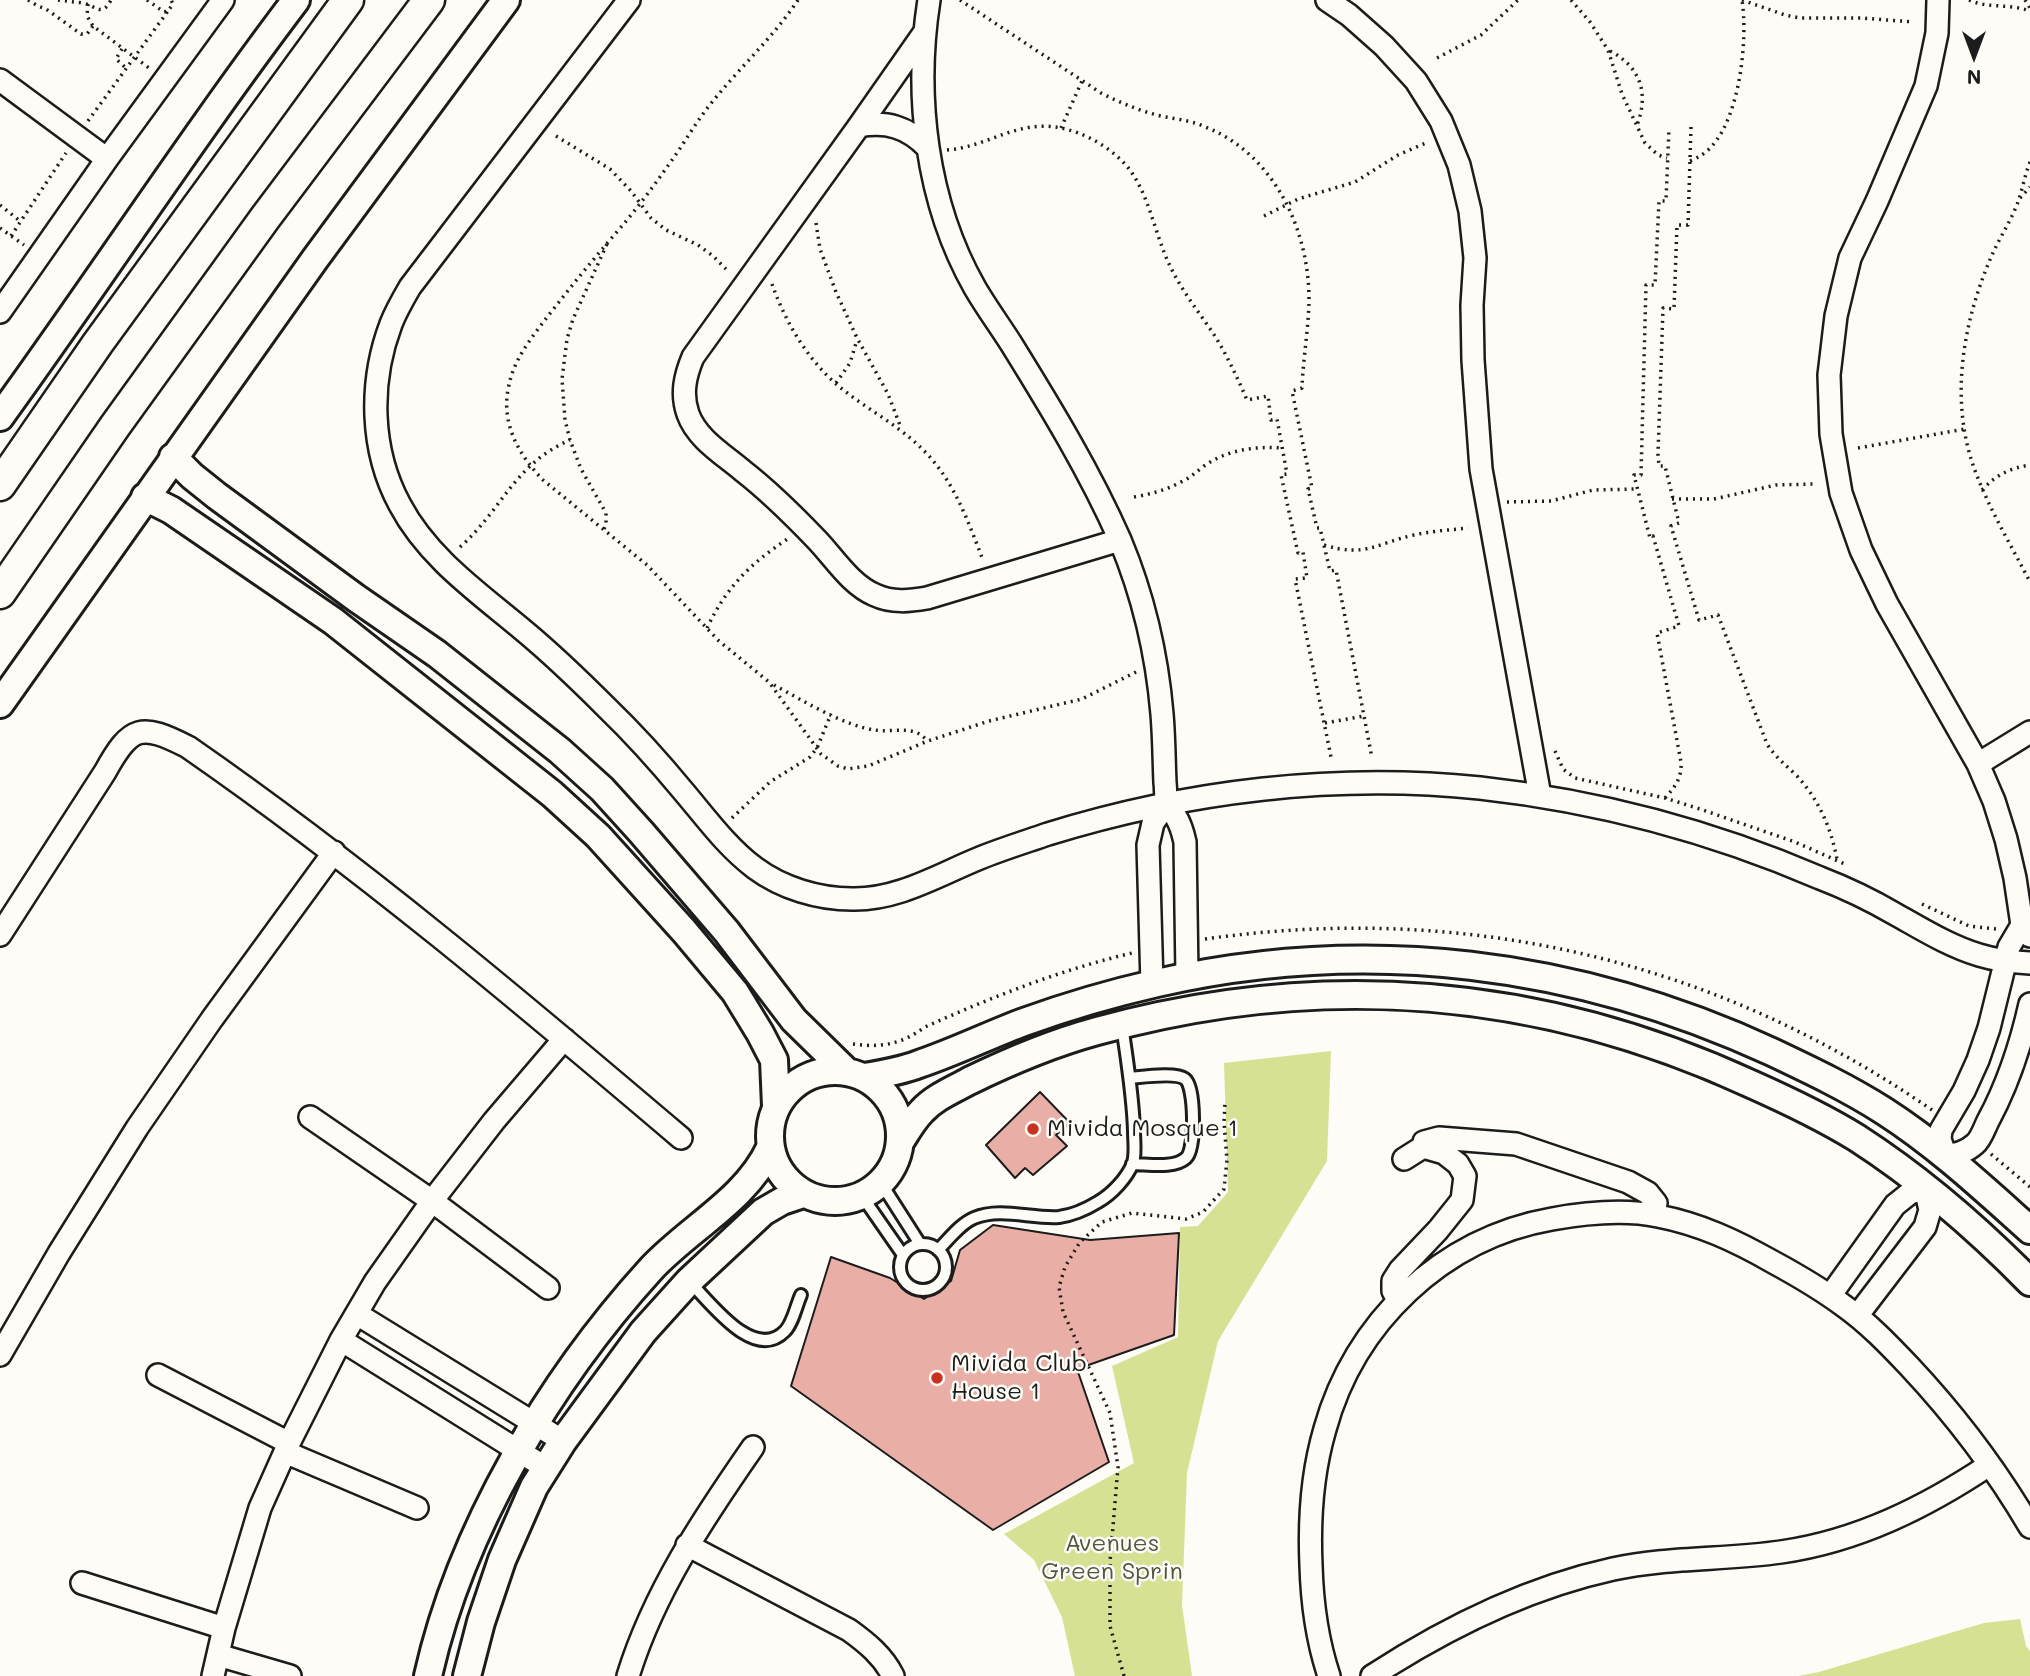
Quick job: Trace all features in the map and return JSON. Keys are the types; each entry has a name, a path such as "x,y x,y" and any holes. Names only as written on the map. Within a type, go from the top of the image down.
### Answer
{"main road":[{"path":"0,485 98,343 348,0"},
{"path":"0,593 115,426 257,229 429,0"}],"street":[{"path":"0,312 223,0"},
{"path":"0,417 296,0"},
{"path":"0,704 315,259 506,0"},
{"path":"629,0 410,287 392,320 380,357 375,394 377,432 385,469 399,504 420,536 445,564 539,644 607,707 652,755 733,851 759,872 789,887 821,896 854,900 887,896 1027,841 1167,803 1290,786 1353,783 1465,787 1599,807 1715,837 1827,880 1956,947 1980,956 2030,963"},
{"path":"929,0 924,33 922,90 927,147 953,242 974,287 1037,385 1120,540 1147,621 1162,713 1167,803 1179,821 1185,842 1187,976"},
{"path":"1327,0 1349,15 1384,46 1416,81 1441,121 1459,165 1470,211 1475,258 1472,360 1481,469 1539,796"},
{"path":"1830,1296 1895,1205 1910,1193 1925,1188 1945,1155 1940,1139 1941,1130 1978,1060 1990,1028 2009,947 2026,930 2006,839 1994,801 1978,764 1887,604 1861,550 1841,494 1831,434 1829,375 1839,304 1850,258 1926,86 1937,33 1938,0"},
{"path":"924,33 693,357 686,375 684,395 688,414 698,432 776,499 861,587 876,596 893,601 928,598 1120,540"},
{"path":"0,80 107,159"},
{"path":"859,126 874,123 896,127 916,136 927,147"},
{"path":"173,457 217,496 437,654 560,751 601,789 727,932 794,1020 855,1074 877,1086 888,1097 896,1111 900,1142"},
{"path":"145,497 171,510 333,621 552,794 598,836 735,992 774,1060 776,1106"},
{"path":"0,935 106,772 120,746 144,731 163,734 188,747 334,852 564,1038 681,1138"},
{"path":"1978,764 2030,732"},
{"path":"1152,984 1148,845 1153,823 1167,803"},
{"path":"0,1355 137,1128 212,1018 334,852"},
{"path":"2030,1230 1945,1155 1884,1111 1834,1081 1726,1031 1668,1010 1574,984 1490,968 1427,961 1364,958 1287,961 1237,967 1152,984 1025,1022 920,1064 855,1074 825,1071 806,1077 789,1089 776,1106 769,1126 770,1148 776,1166 787,1182 803,1194 817,1199 832,1202 848,1200 871,1189 894,1164 900,1142 910,1125 922,1110 937,1099 994,1069 1078,1037 1181,1011 1242,1001 1351,994 1424,996 1485,1003 1544,1013 1658,1045 1713,1066 1814,1114 1857,1139 1925,1188 2006,1257 2030,1282"},
{"path":"1945,1155 1958,1154 1977,1143 2010,1074 2022,1038 2030,1002 1998,995"},
{"path":"213,1676 224,1628 260,1508 287,1447 341,1340 375,1282 432,1201 494,1121 564,1038"},
{"path":"310,1116 432,1201 548,1287"},
{"path":"1404,1159 1423,1147 1424,1142 1429,1139 1516,1144 1628,1182 1648,1193 1656,1203 1654,1215"},
{"path":"1398,1300 1393,1291 1393,1281 1400,1270 1462,1200 1465,1176 1458,1164 1444,1153 1423,1147"},
{"path":"428,1676 461,1569 533,1424 625,1298 654,1266 750,1178 770,1148"},
{"path":"1857,1316 1925,1227 1930,1210 1925,1188"},
{"path":"468,1673 481,1622 502,1560 534,1487 563,1441 643,1332 689,1281 763,1212 782,1201 803,1194"},
{"path":"1329,1676 1321,1650 1312,1587 1310,1522 1325,1429 1337,1394 1357,1354 1376,1325 1398,1300 1443,1262 1496,1234 1521,1225 1576,1215 1654,1215 1707,1228 1748,1248 1830,1296 1857,1316 1894,1351 1947,1408 1990,1465 2030,1527"},
{"path":"357,1314 563,1441"},
{"path":"341,1340 546,1468"},
{"path":"158,1375 287,1447 417,1508"},
{"path":"628,1676 647,1621 687,1545 753,1447"},
{"path":"1372,1676 1477,1616 1552,1587 1612,1569 1676,1560 1782,1552 1847,1537 1900,1517 1990,1465"},
{"path":"687,1545 849,1630 869,1644 893,1676"},
{"path":"82,1583 224,1628"},
{"path":"218,1655 290,1676"}],"lane":[{"path":"938,1250 973,1218 996,1213 1033,1217 1078,1214 1107,1197 1122,1180 1132,1164 1135,1152 1133,1101 1122,1024"},
{"path":"1130,1078 1184,1078 1191,1086 1194,1140 1185,1159 1173,1164 1132,1164"},
{"path":"871,1189 920,1244"},
{"path":"871,1189 903,1255"},
{"path":"920,1244 930,1245 938,1250 947,1266 940,1284 922,1291 905,1282 900,1274 903,1255 913,1246 920,1244"},
{"path":"689,1281 742,1334 757,1340 774,1338 787,1330 800,1295"}],"path":[{"path":"28,0 46,9 81,34 87,34 93,26"},
{"path":"58,0 88,4 95,9 106,8 111,0"},
{"path":"147,0 164,12 173,4 171,0"},
{"path":"154,5 158,0"},
{"path":"960,0 1120,103 1220,133 1266,170 1278,186 1297,226 1309,298 1302,388 1292,391 1312,488 1308,489 1330,571 1335,570 1372,758"},
{"path":"1437,58 1481,35 1518,0"},
{"path":"1571,0 1590,22 1608,50 1622,94 1645,143 1658,155 1668,159"},
{"path":"1690,161 1712,146 1725,124 1732,104 1742,64 1745,22 1742,0 1800,18 1861,18 1914,22"},
{"path":"1969,0 1986,5 2030,10"},
{"path":"1997,5 2004,0"},
{"path":"2025,0 2030,10"},
{"path":"88,4 87,16 93,26 164,80"},
{"path":"123,49 116,61 126,68"},
{"path":"1608,50 1630,64 1642,87 1642,113 1637,125"},
{"path":"1061,128 1083,81"},
{"path":"927,147 944,150 963,148 1012,130 1028,127 1061,128 1087,137 1112,152 1136,180 1145,197 1160,245 1183,290 1225,354 1247,400 1268,396 1271,420 1277,419 1287,474 1282,475 1298,553 1303,552 1307,578 1295,579 1331,757"},
{"path":"1691,127 1688,225 1677,225 1674,309 1663,308 1659,466 1665,466 1679,523 1671,526 1699,620 1718,615 1763,737 1814,798 1829,826 1837,859"},
{"path":"1665,798 1678,783 1682,769 1657,633 1679,626 1653,537 1650,538 1634,475 1640,475 1646,285 1655,285 1659,201 1667,201 1669,128"},
{"path":"556,136 610,169 651,218 666,230 698,246 726,268"},
{"path":"1264,216 1307,196 1355,182 1398,155 1426,143"},
{"path":"2030,162 2019,200 1993,253 1972,313 1965,343 1962,375 1965,429 1972,460 1982,490 2030,582"},
{"path":"816,186 820,248 836,292 857,338 888,394 901,429"},
{"path":"2019,200 2030,187"},
{"path":"0,205 20,221"},
{"path":"0,228 39,255"},
{"path":"604,529 606,513 584,476 570,440 562,400 567,339 580,300 600,263 607,242"},
{"path":"764,259 779,304 809,354 836,384 901,429 931,458 964,510 991,579"},
{"path":"836,384 850,363 857,338"},
{"path":"1858,448 1965,429"},
{"path":"460,547 480,527 520,474 548,451 570,440"},
{"path":"1134,497 1183,482 1211,462 1234,452 1266,447 1282,448"},
{"path":"1982,490 2000,474 2030,464"},
{"path":"1672,499 1714,499 1776,485 1813,484"},
{"path":"1507,502 1551,501 1593,490 1637,489"},
{"path":"707,628 725,595 750,566 806,528"},
{"path":"1324,545 1359,551 1413,535 1468,528"},
{"path":"769,682 865,729 911,730 928,741"},
{"path":"718,832 770,782 810,757 817,748 831,714"},
{"path":"1324,723 1364,716"},
{"path":"1124,1676 1110,1626 1110,1562 1118,1467 1110,1413 1063,1312 1059,1287 1065,1267 1080,1242 1102,1222 1132,1213 1186,1219 1203,1212 1224,1189 1227,1160 1225,1102"}],"green space":[{"name":"Avenues Green Sprin","path":"1331,1051 1327,1161 1218,1341 1187,1473 1182,1605 1192,1676 1075,1676 1062,1617 1034,1560 1004,1534 1134,1463 1112,1366 1178,1337 1180,1227 1198,1226 1228,1192 1224,1063"},
{"path":"2020,1619 2026,1646 2030,1651 2030,1676 1798,1676 1984,1623"}],"building":[{"name":"Mivida Mosque 1","path":"1040,1092 1070,1123 1056,1135 1067,1146 1033,1175 1025,1168 1015,1178 986,1145"},
{"name":"Mivida Club House 1","path":"993,1225 1090,1240 1179,1233 1174,1335 1077,1369 1109,1462 993,1530 791,1386 831,1257 890,1278 924,1299 951,1281 960,1250"}],"place":[{"name":"Mivida Mosque 1","path":"1033,1129"},
{"name":"Mivida Club House 1","path":"937,1378"}]}
